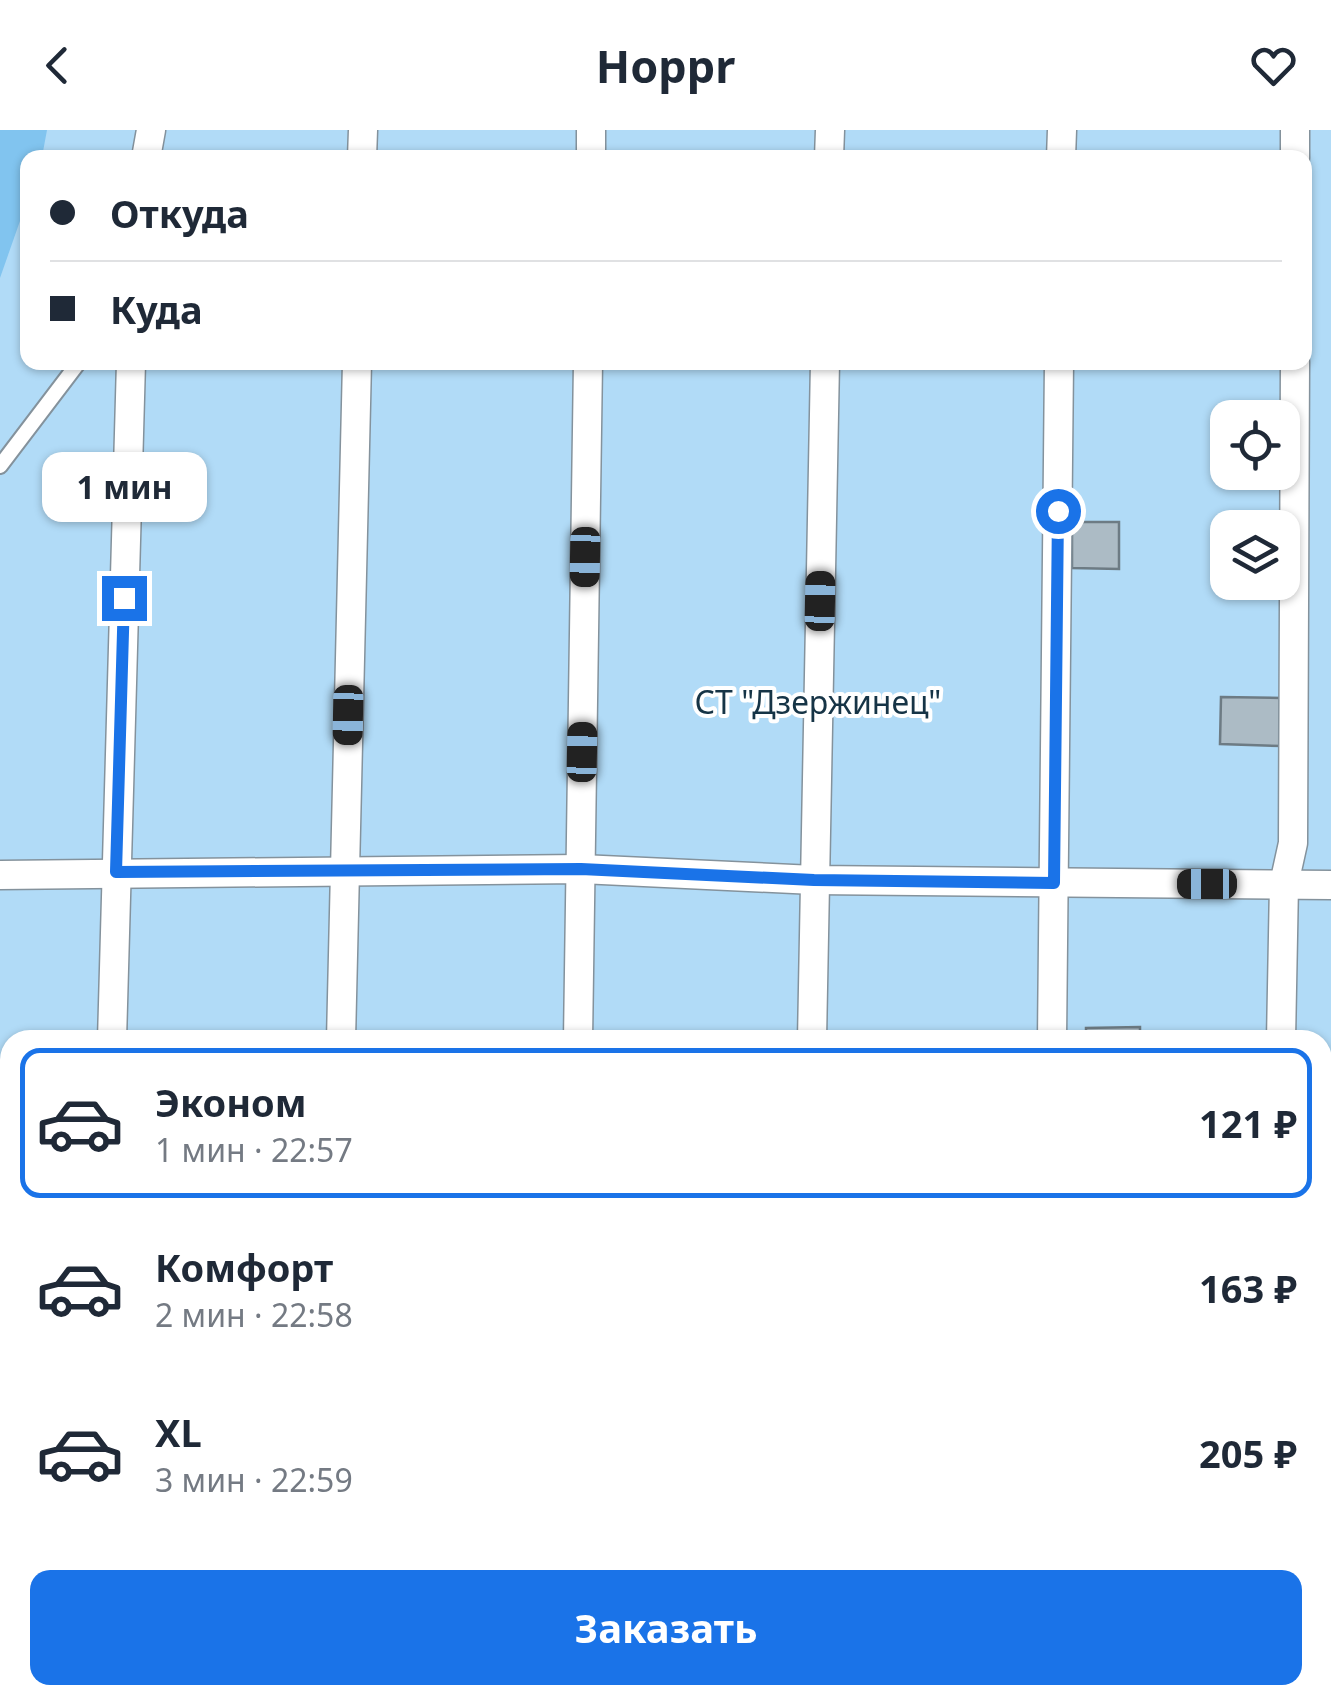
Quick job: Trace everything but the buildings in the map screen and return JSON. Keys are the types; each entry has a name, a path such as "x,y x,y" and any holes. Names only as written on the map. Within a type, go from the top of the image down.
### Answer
{"street":[{"path":"112,1030 131,370"},
{"path":"340,1030 357,370"},
{"path":"578,1030 588,370"},
{"path":"812,1030 825,370"},
{"path":"1052,1030 1059,370"},
{"path":"1282,1030 1284,884 1293,843 1294,370"},
{"path":"0,874 581,869 814,880 1331,885"}],"lane":[{"path":"0,466 73,370"}],"green space":[{"name":"СТ \"Дзержинец\"","path":"0,130 1331,130 1331,1030 0,1030"}],"shaded area":[{"path":"0,130 47,130 43,150 20,150 20,221 0,278"}],"route":[{"path":"124,598 116,872 581,869 814,880 1054,883 1058,511"}]}
